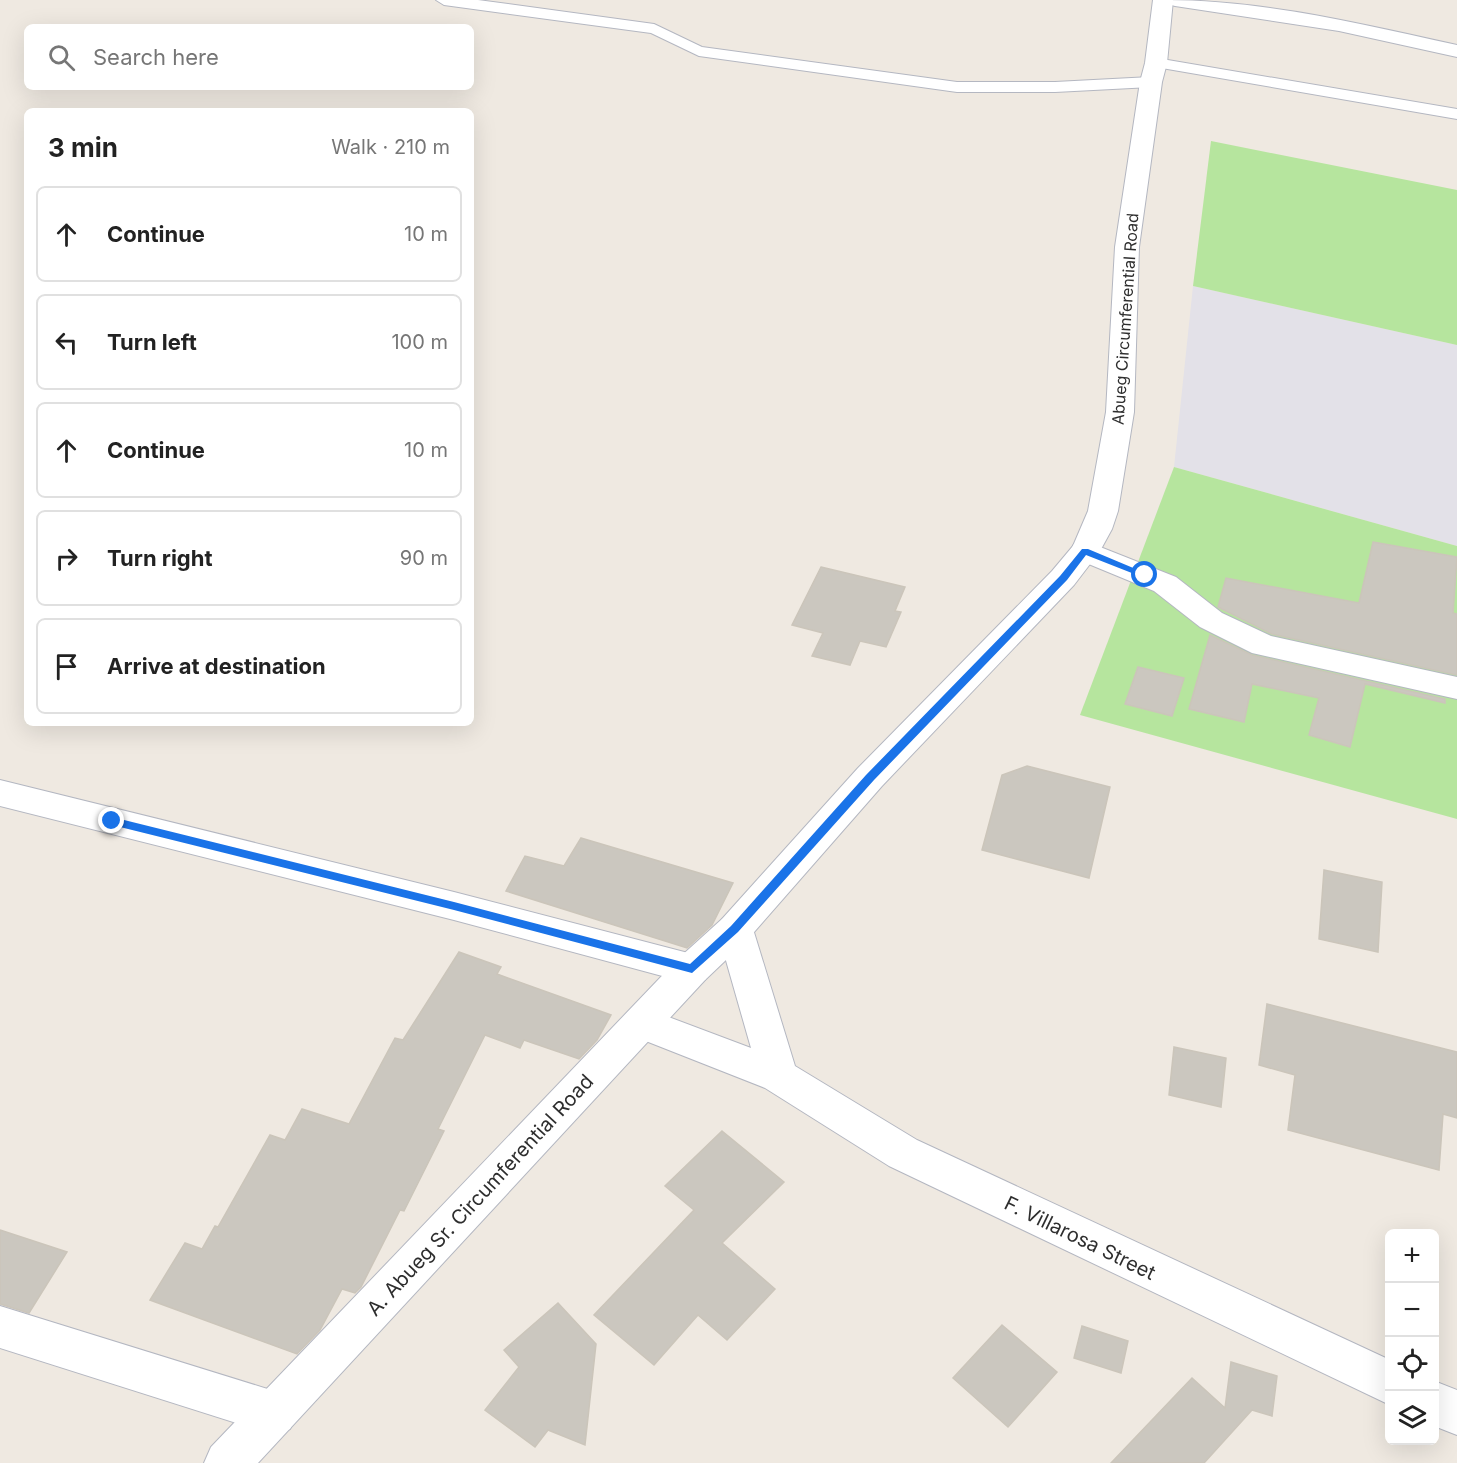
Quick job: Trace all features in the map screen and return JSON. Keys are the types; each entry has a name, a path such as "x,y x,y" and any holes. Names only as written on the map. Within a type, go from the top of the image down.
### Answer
{"street":[{"name":"Abueg Circumferential Road","path":"735,929 870,777 1063,578 1085,551 1097,529 1103,511 1120,412 1127,247 1163,0"},
{"path":"1175,0 1339,25 1457,51"},
{"path":"1085,551 1165,584 1211,620 1263,645 1457,688"},
{"path":"0,793 454,906 692,969"},
{"path":"735,929 779,1076"},
{"name":"A. Abueg Sr. Circumferential Road","path":"227,1463 692,969 735,929"},
{"name":"F. Villarosa Street","path":"642,1023 779,1076 903,1153 1385,1381"},
{"path":"0,1326 274,1413"},
{"path":"1439,1405 1457,1413"}],"lane":[{"path":"444,0 654,29 686,46 728,56 957,87 1044,88 1154,73 1457,114"}],"shaded area":[{"path":"1193,286 1457,345 1457,546 1174,467"}],"green space":[{"path":"1211,141 1457,190 1457,345 1193,286"},
{"path":"1174,467 1457,546 1457,819 1080,715"}],"building":[{"path":"1373,542 1457,557 1453,613 1457,614 1457,675 1272,634 1218,607 1226,578 1359,603"},
{"path":"821,567 905,587 895,611 901,612 886,647 860,641 850,665 812,656 823,633 792,625"},
{"path":"1210,635 1252,655 1445,699 1445,703 1365,684 1350,747 1309,735 1319,698 1252,684 1244,722 1189,709"},
{"path":"1138,667 1184,678 1172,716 1125,704"},
{"path":"1027,766 1110,787 1089,878 982,850 1002,775"},
{"path":"581,838 733,883 712,925 687,948 506,891 525,856 564,866"},
{"path":"1324,870 1382,882 1378,952 1319,939"},
{"path":"459,952 501,967 497,974 611,1015 597,1040 579,1059 524,1040 520,1048 485,1035 438,1129 444,1131 404,1211 400,1210 361,1287 355,1293 342,1289 320,1330 297,1354 150,1300 185,1243 202,1249 215,1226 218,1227 270,1135 285,1140 302,1109 349,1124 395,1038 403,1040"},
{"path":"1267,1004 1457,1052 1457,1118 1443,1114 1439,1170 1288,1130 1295,1075 1259,1065"},
{"path":"1174,1047 1226,1058 1221,1107 1169,1095"},
{"path":"722,1131 784,1182 722,1243 775,1289 727,1340 698,1315 654,1365 594,1315 694,1210 665,1186"},
{"path":"0,1230 67,1252 29,1313 0,1304"},
{"path":"558,1303 596,1344 585,1445 548,1430 535,1447 485,1410 519,1367 504,1350"},
{"path":"1002,1325 1057,1372 1008,1427 953,1378"},
{"path":"1082,1326 1128,1341 1121,1373 1074,1358"},
{"path":"1231,1362 1277,1376 1272,1416 1252,1410 1204,1463 1111,1463 1192,1378 1225,1408"}],"route":[{"path":"112,821 454,906 692,969 735,929 870,777 1063,578 1085,551 1145,575"}]}
